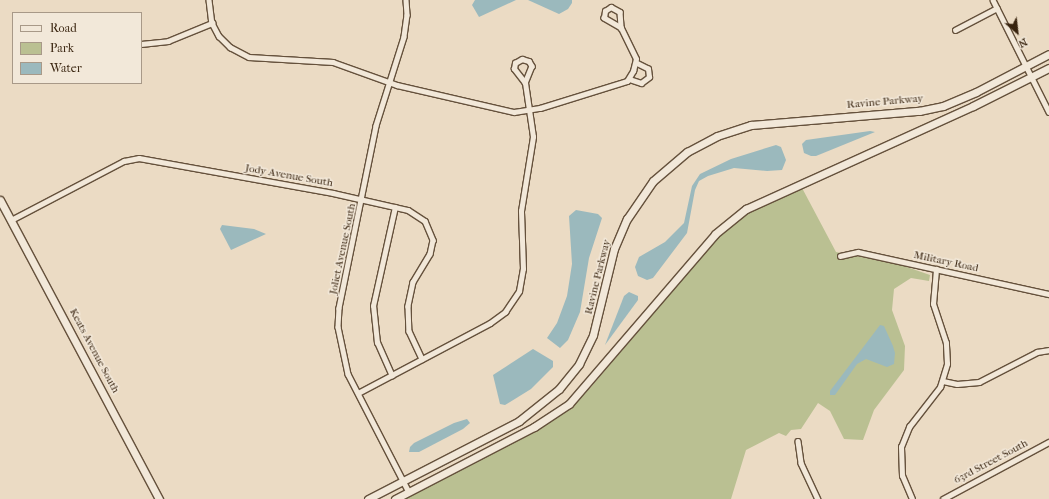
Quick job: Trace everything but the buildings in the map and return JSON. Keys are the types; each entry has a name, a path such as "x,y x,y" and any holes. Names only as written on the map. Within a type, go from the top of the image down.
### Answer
{"street":[{"path":"209,0 212,24 226,44 249,57 325,61 390,83 504,111 531,111 619,84 629,79 641,82 649,77 648,69 636,62"},
{"name":"Joliet Avenue South","path":"406,0 407,15 404,37 376,126 339,308 338,327 344,359 358,394 409,492"},
{"path":"993,0 1049,112"},
{"path":"621,28 605,20 604,13 608,8 613,7 619,10 621,28 634,53 636,62 629,79"},
{"path":"955,30 997,8"},
{"path":"142,44 168,41 212,24"},
{"name":"Ravine Parkway","path":"368,499 525,417 546,402 566,382 594,335 611,260 627,219 653,181 687,152 717,136 751,125 934,108 962,99 1049,54"},
{"path":"358,394 490,323 505,312 518,291 523,269 521,211 533,145 531,111 525,83 514,69 516,63 522,59 529,61 532,66 525,83"},
{"path":"395,499 534,427 570,404 588,385 715,234 746,209 973,106 1049,68"},
{"name":"Jody Avenue South","path":"9,217 124,161 139,158 395,207 422,217 432,235 432,248 413,282 408,306 409,331 422,359"},
{"name":"Keats Avenue South","path":"0,194 9,217"},
{"name":"Keats Avenue South","path":"0,200 159,499"},
{"path":"392,376 377,343 373,306 395,207"},
{"name":"Military Road","path":"840,256 858,252 1049,294"},
{"path":"912,499 902,476 901,447 909,427 934,398 943,381 947,352 933,304 936,269"},
{"path":"943,381 957,384 979,382 1037,352 1049,350"},
{"path":"798,441 800,464 818,499"},
{"name":"63rd Street South","path":"943,499 1049,442"}],"green space":[{"path":"801,186 836,252 901,265 930,275 929,281 911,278 894,289 892,310 905,346 904,370 874,410 863,440 844,439 830,411 818,403 801,429 791,430 786,436 779,433 746,450 731,499 405,499 539,428 568,409 591,387 725,229 757,206"}],"water":[{"path":"475,0 516,0 479,17 472,5"},
{"path":"528,0 572,0 572,3 568,9 559,14"},
{"path":"870,131 875,132 816,156 811,156 804,153 802,144 806,140"},
{"path":"776,145 781,147 786,160 782,170 767,171 734,168 708,176 699,181 695,190 687,233 653,278 647,280 638,276 635,267 639,257 665,242 684,223 692,186 700,174 731,159"},
{"path":"576,210 598,214 602,218 589,258 580,312 568,340 560,348 547,338 557,323 567,296 572,264 569,216"},
{"path":"222,225 254,229 266,234 231,250 220,229"},
{"path":"629,292 638,296 638,300 605,345 624,296"},
{"path":"880,325 884,326 893,346 895,353 894,364 887,367 866,359 857,364 835,395 830,395 830,391"},
{"path":"533,349 553,361 553,367 531,389 505,405 500,404 493,375"},
{"path":"467,419 470,423 463,429 419,452 409,452 410,447 414,443 454,423"}]}
